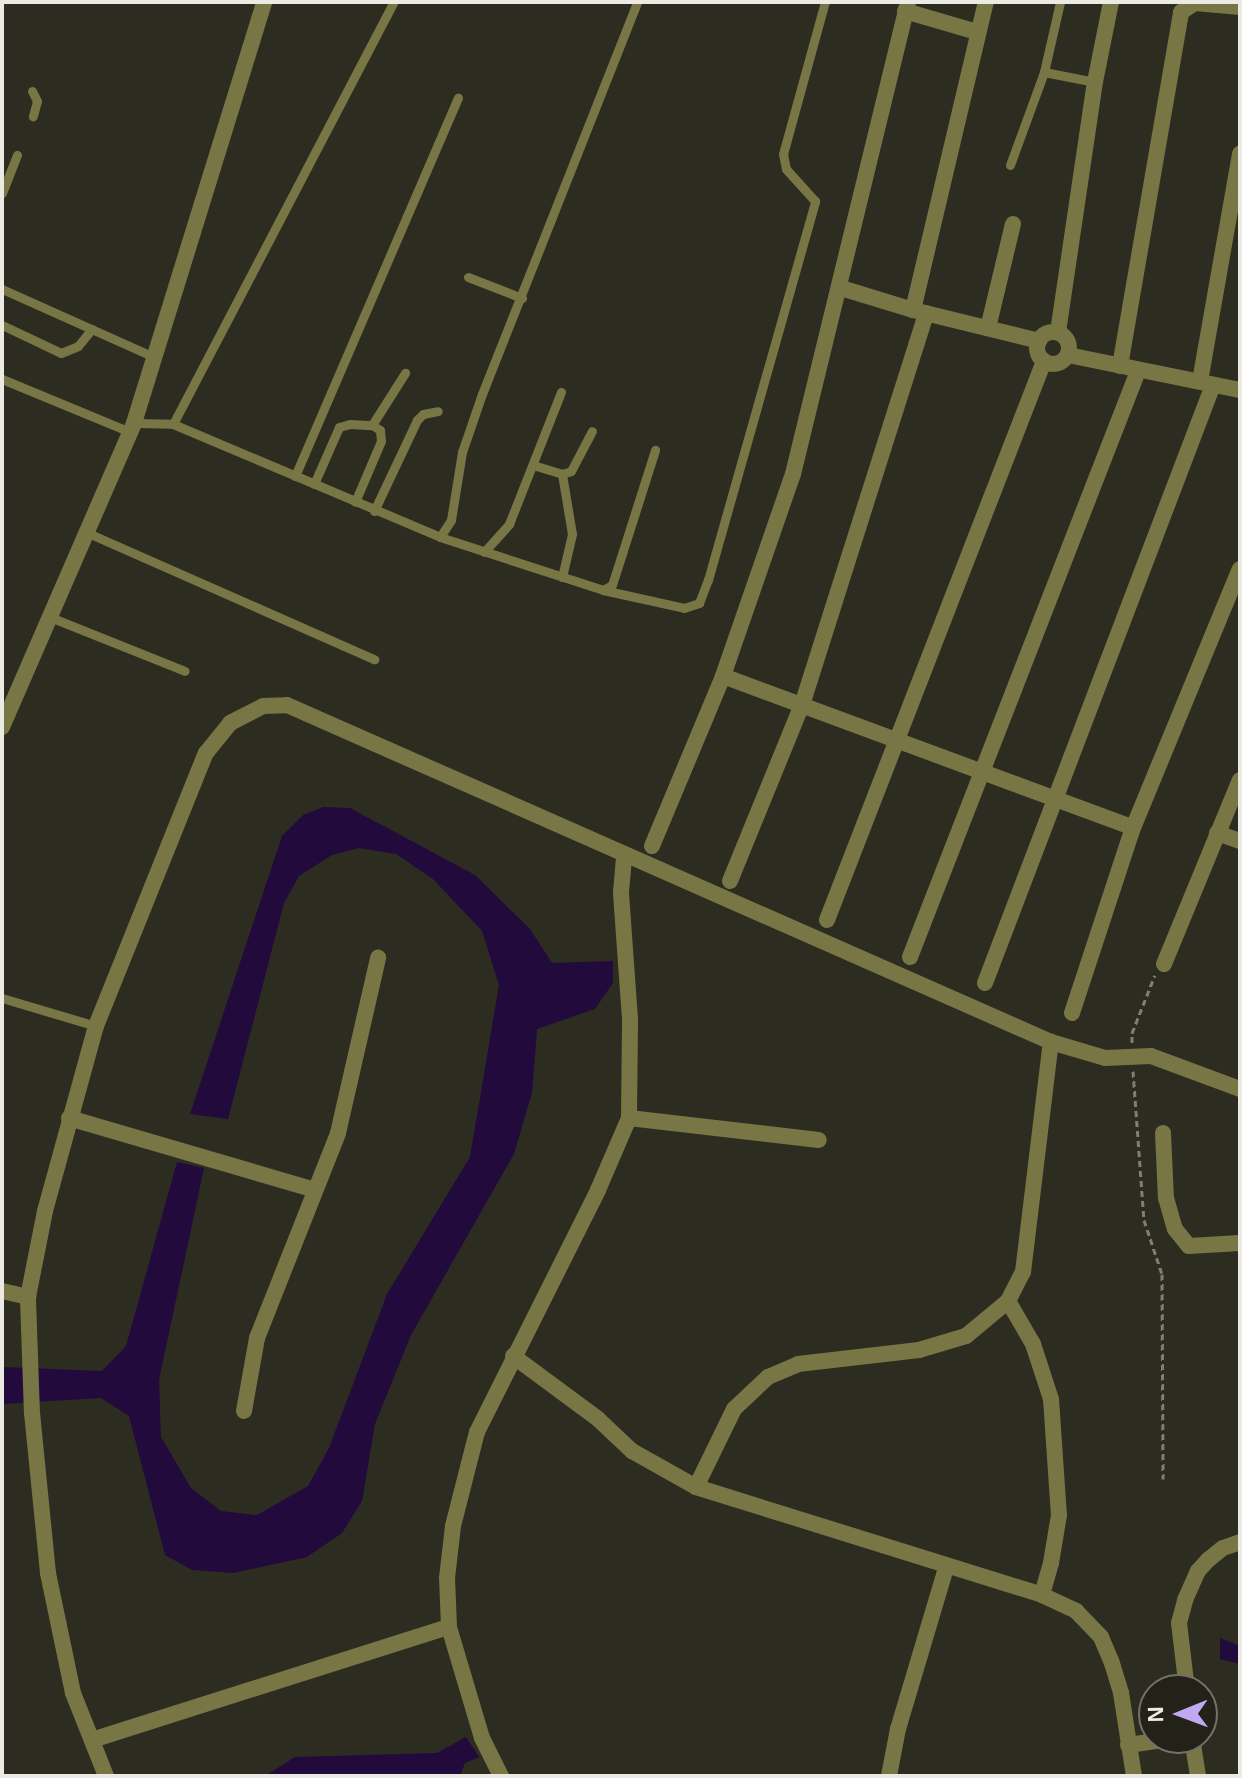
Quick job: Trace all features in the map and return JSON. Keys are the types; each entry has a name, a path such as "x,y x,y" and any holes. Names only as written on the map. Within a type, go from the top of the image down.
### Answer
{"street":[{"path":"2,727 132,428 264,2"},
{"path":"730,881 802,705 920,312 977,32 986,2"},
{"path":"1058,332 1095,82 1111,2"},
{"path":"1120,366 1181,12 1195,3 1240,7"},
{"path":"652,846 723,676 793,474 841,288 907,7 977,32"},
{"path":"985,983 1057,800 1207,383 1240,153"},
{"path":"988,328 1013,224"},
{"path":"841,288 920,312 1039,341"},
{"path":"1058,332 1047,333 1039,341 1038,352 1044,361 1055,364 1068,355 1240,390"},
{"path":"1058,332 1069,343 1068,355"},
{"path":"827,920 1044,361"},
{"path":"910,957 1138,371"},
{"path":"1072,1013 1133,828 1240,569"},
{"path":"723,676 982,769 1133,828"},
{"path":"106,1776 73,1693 48,1573 32,1414 28,1297 45,1211 96,1026 206,753 230,723 263,706 287,705 1051,1042 1105,1058 1151,1056 1240,1089"},
{"path":"1164,964 1240,780"},
{"path":"1217,833 1240,841"},
{"path":"501,1776 482,1738 449,1627 447,1578 453,1526 477,1432 598,1190 629,1118 630,1019 621,892 624,856"},
{"path":"244,1411 257,1338 338,1133 378,958"},
{"path":"696,1487 734,1409 768,1377 798,1364 919,1350 966,1336 1008,1301 1023,1272 1051,1042"},
{"path":"69,1118 315,1190"},
{"path":"629,1118 819,1140"},
{"path":"1163,1133 1166,1198 1175,1229 1189,1246 1240,1243"},
{"path":"2,1291 28,1297"},
{"path":"1008,1301 1033,1344 1051,1399 1059,1515 1042,1595"},
{"path":"513,1356 598,1419 632,1451 696,1487 946,1568 1042,1595 1076,1611 1101,1637 1121,1693 1134,1744 1134,1776"},
{"path":"1185,1674 1179,1623 1185,1600 1198,1571 1208,1560 1223,1548 1240,1542"},
{"path":"889,1776 898,1729 946,1568"},
{"path":"92,1740 449,1627"},
{"path":"1134,1744 1138,1743"},
{"path":"1195,1754 1198,1776"}],"lane":[{"path":"173,424 394,2"},
{"path":"440,537 455,508 462,452 637,2"},
{"path":"2,379 132,428 173,424 374,511 484,552 603,590 684,608 699,603 815,201 786,169 783,154 825,2"},
{"path":"1010,165 1044,72 1060,2"},
{"path":"1044,72 1095,82"},
{"path":"32,91 37,101 33,116"},
{"path":"295,476 458,98"},
{"path":"2,193 17,155"},
{"path":"468,277 522,298"},
{"path":"2,289 156,358"},
{"path":"2,325 61,353 78,346 92,329"},
{"path":"372,425 405,373"},
{"path":"484,552 509,524 561,392"},
{"path":"374,511 417,420 423,414 438,411"},
{"path":"314,484 339,427 372,425 380,430 381,441 355,502"},
{"path":"533,465 562,474 571,471 592,431"},
{"path":"603,590 612,585 655,450"},
{"path":"562,474 572,534 562,577"},
{"path":"88,533 374,659"},
{"path":"50,617 185,671"},
{"path":"2,998 96,1026"}],"shaded area":[{"path":"323,807 350,808 475,875 530,929 552,963 613,961 613,983 595,1009 537,1029 532,1093 514,1154 411,1335 375,1424 362,1501 342,1533 307,1557 233,1573 192,1570 165,1555 129,1416 101,1398 2,1404 2,1367 102,1371 126,1346 177,1162 204,1168 159,1380 161,1437 191,1488 221,1511 257,1515 308,1486 329,1448 387,1294 470,1157 499,985 482,931 433,879 396,854 359,848 332,855 299,876 284,903 228,1119 190,1114 282,836 303,815"},
{"path":"1220,1638 1240,1646 1240,1664 1220,1659"},
{"path":"466,1737 479,1757 465,1763 460,1776 265,1776 295,1757 437,1753"}]}
